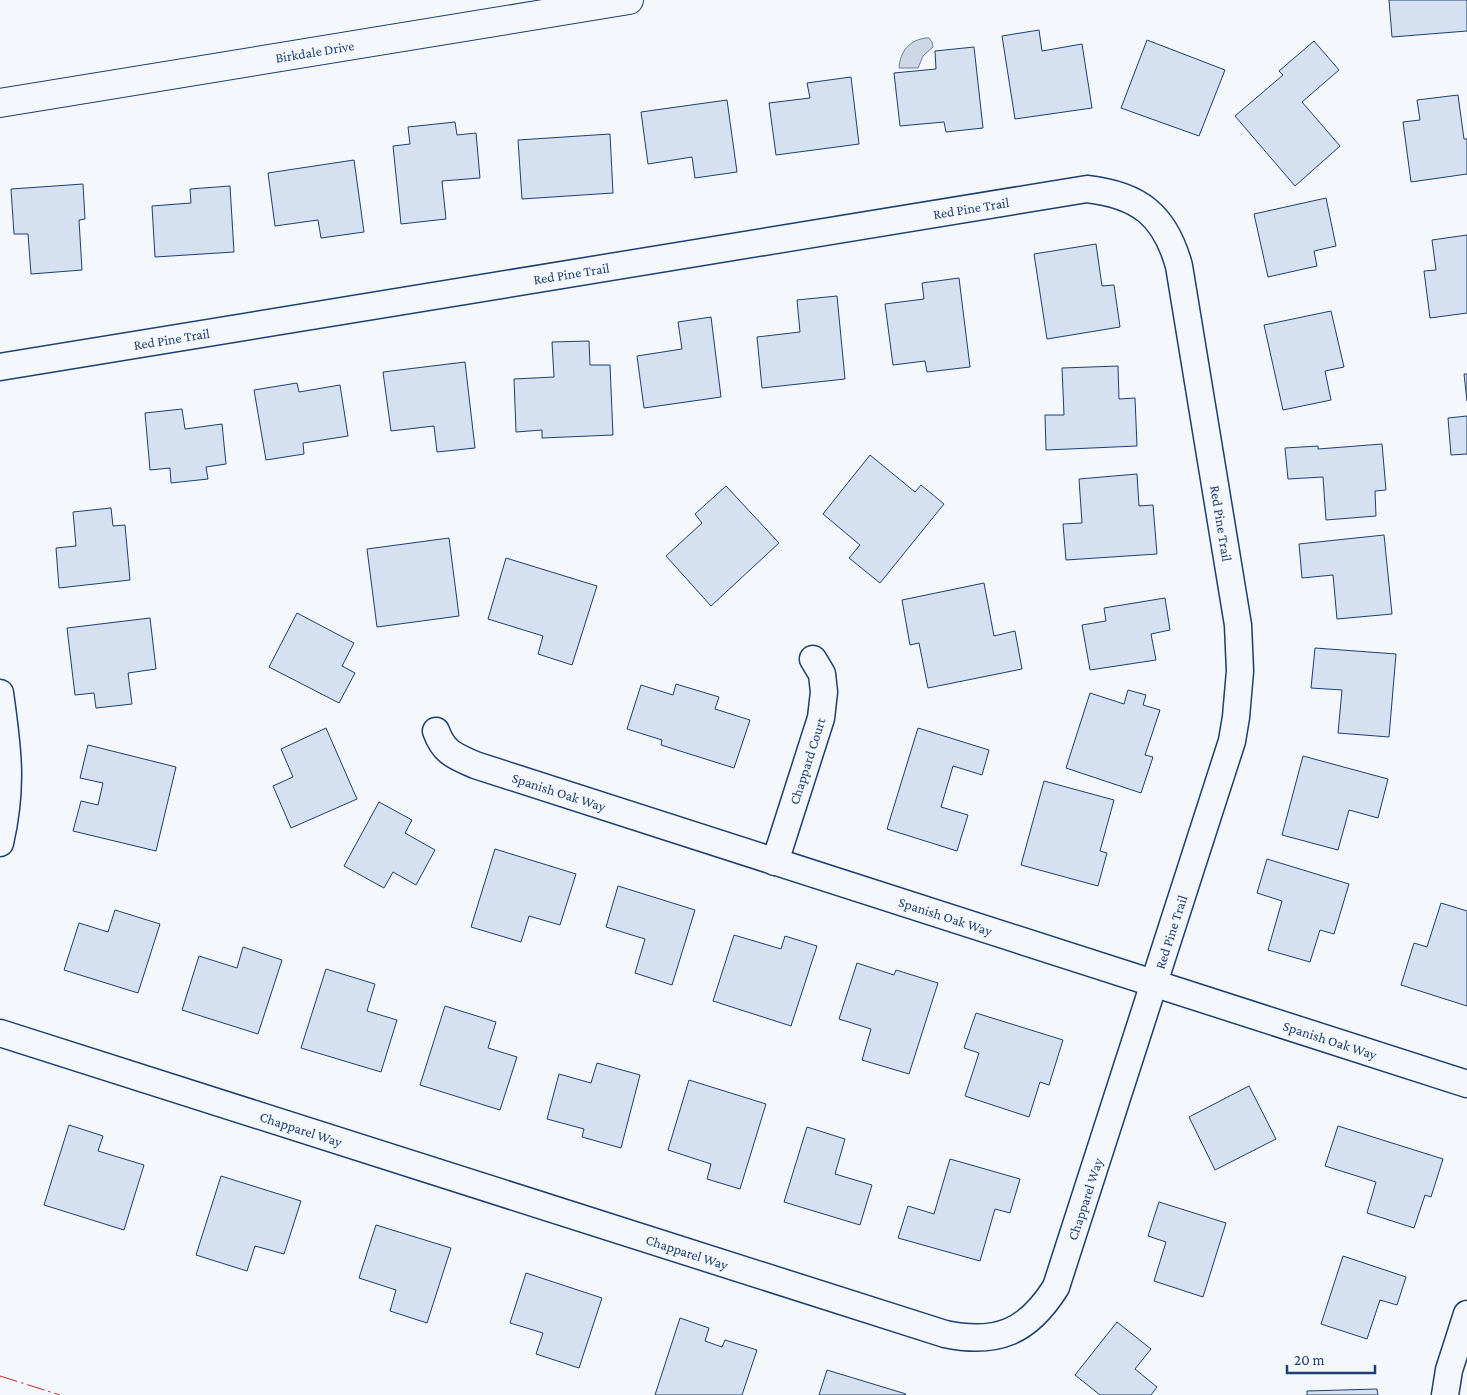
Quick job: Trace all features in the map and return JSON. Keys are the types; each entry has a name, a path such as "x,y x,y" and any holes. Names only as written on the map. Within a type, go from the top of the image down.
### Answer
{"street":[{"name":"Birkdale Drive","path":"0,103 629,0"},
{"name":"Red Pine Trail","path":"0,367 1087,188 1109,191 1129,198 1148,210 1163,226 1173,245 1179,266 1238,625 1240,671 1232,740 1154,984"},
{"name":"Chappard Court","path":"775,862 821,718 824,692 822,674 813,659"},
{"path":"0,693 9,773 6,816 0,843"},
{"name":"Spanish Oak Way","path":"436,731 441,744 454,755 475,765 1467,1084"},
{"name":"Chapparel Way","path":"0,1033 895,1319 966,1339 988,1338 1010,1332 1029,1321 1044,1306 1056,1287 1154,984"},
{"path":"1445,1395 1449,1370 1467,1314"}],"shaded area":[{"path":"929,38 933,47 923,56 918,68 899,68 901,57 906,48 915,41"}],"building":[{"path":"1389,0 1467,0 1467,31 1392,37"},
{"path":"1039,30 1042,51 1082,44 1092,108 1015,119 1002,36"},
{"path":"1147,40 1225,70 1199,136 1121,108"},
{"path":"1314,41 1339,70 1302,102 1340,146 1295,186 1235,116 1283,75 1279,71"},
{"path":"974,47 983,128 946,132 944,122 900,126 894,73 936,69 935,51"},
{"path":"851,77 859,144 776,155 769,103 810,98 807,83"},
{"path":"1458,95 1464,139 1467,139 1467,174 1411,182 1403,122 1420,120 1417,100"},
{"path":"727,100 737,172 695,178 692,157 648,164 641,112"},
{"path":"455,122 457,135 476,133 480,178 442,181 446,219 401,224 393,146 410,144 408,127"},
{"path":"610,134 613,193 522,199 518,140"},
{"path":"354,160 364,232 321,238 318,220 275,226 268,173"},
{"path":"83,184 85,219 79,220 82,270 31,274 28,234 14,234 11,189"},
{"path":"230,186 234,252 155,257 152,206 191,203 190,189"},
{"path":"1326,198 1336,246 1314,251 1317,266 1268,277 1254,214"},
{"path":"1467,235 1467,313 1430,318 1424,271 1436,270 1432,240"},
{"path":"1096,244 1102,286 1114,285 1120,327 1047,339 1034,254"},
{"path":"959,278 970,367 927,372 925,361 893,365 885,304 924,299 922,283"},
{"path":"837,296 845,379 762,388 757,337 800,332 797,300"},
{"path":"1331,311 1344,367 1325,371 1331,400 1283,410 1264,325"},
{"path":"711,317 721,397 644,408 637,356 682,349 678,322"},
{"path":"589,341 590,365 610,365 613,435 542,438 542,430 516,432 514,379 554,377 552,342"},
{"path":"465,362 475,448 437,452 434,426 391,431 383,372"},
{"path":"1118,366 1119,399 1135,398 1137,446 1046,450 1045,415 1064,415 1062,368"},
{"path":"1464,374 1467,374 1467,401"},
{"path":"297,383 299,392 340,385 348,436 303,443 304,454 266,460 254,390"},
{"path":"182,409 185,429 222,424 226,464 206,467 208,479 171,483 170,468 150,470 145,413"},
{"path":"1467,416 1467,454 1451,455 1448,418"},
{"path":"1382,444 1386,490 1375,491 1376,516 1326,520 1323,477 1288,479 1285,448 1318,446 1318,449"},
{"path":"870,455 915,492 921,485 944,504 880,583 849,558 860,545 823,514"},
{"path":"1137,474 1139,506 1153,505 1157,554 1066,560 1063,524 1082,523 1079,479"},
{"path":"726,486 779,543 711,606 666,556 702,523 695,514"},
{"path":"111,508 113,526 125,525 130,580 59,588 56,548 76,546 73,512"},
{"path":"1384,535 1392,614 1337,619 1333,575 1302,578 1299,544"},
{"path":"449,538 459,616 377,627 367,549"},
{"path":"506,558 597,586 572,665 538,654 543,636 488,619"},
{"path":"984,583 994,636 1015,631 1022,669 928,688 919,643 910,645 902,600"},
{"path":"1165,598 1170,630 1151,634 1156,660 1090,670 1082,625 1106,621 1104,608"},
{"path":"297,613 354,643 342,666 355,673 339,703 269,667"},
{"path":"150,618 156,669 128,673 132,704 96,708 94,693 75,695 67,628"},
{"path":"1315,648 1396,654 1389,737 1338,733 1342,690 1311,688"},
{"path":"676,684 719,697 715,709 750,720 734,768 661,745 662,740 627,729 641,685 673,695"},
{"path":"1128,690 1146,695 1143,705 1160,710 1145,755 1153,757 1141,793 1066,768 1090,693 1124,704"},
{"path":"326,728 357,799 291,828 273,786 293,777 281,749"},
{"path":"918,728 989,750 982,775 953,766 941,807 968,815 957,851 887,829"},
{"path":"88,745 176,767 156,851 73,831 81,801 98,805 103,783 80,778"},
{"path":"1303,756 1388,779 1378,818 1349,810 1338,850 1282,835"},
{"path":"1044,781 1114,800 1100,851 1107,853 1098,886 1021,865"},
{"path":"379,802 412,820 405,833 435,850 416,885 393,872 384,888 344,866"},
{"path":"495,849 576,874 560,925 529,916 521,942 471,927"},
{"path":"1267,859 1349,884 1334,934 1320,930 1310,962 1268,950 1282,901 1257,893"},
{"path":"618,886 695,910 672,985 635,973 645,939 606,927"},
{"path":"1441,903 1467,911 1467,1006 1401,985 1414,943 1427,947"},
{"path":"115,910 160,924 138,993 64,970 79,923 108,932"},
{"path":"734,935 781,949 785,936 817,946 791,1026 713,1001"},
{"path":"243,947 282,960 258,1034 182,1010 199,956 237,968"},
{"path":"857,963 894,975 896,970 938,983 909,1074 862,1060 871,1029 839,1019"},
{"path":"326,969 375,984 367,1011 397,1020 381,1072 301,1048"},
{"path":"445,1006 496,1022 488,1048 517,1057 500,1110 420,1085"},
{"path":"976,1013 1063,1040 1049,1085 1040,1082 1029,1117 965,1096 979,1053 964,1048"},
{"path":"597,1063 640,1075 621,1148 582,1137 584,1129 547,1119 559,1074 591,1083"},
{"path":"689,1080 766,1104 740,1189 707,1179 711,1164 668,1150"},
{"path":"1249,1086 1276,1139 1215,1170 1189,1117"},
{"path":"69,1125 103,1136 98,1151 144,1165 124,1230 44,1205"},
{"path":"1338,1126 1443,1159 1431,1197 1425,1195 1414,1228 1367,1213 1376,1182 1325,1166"},
{"path":"807,1127 845,1139 835,1174 872,1185 860,1225 784,1202"},
{"path":"950,1159 1020,1179 1010,1213 995,1209 980,1261 898,1238 908,1206 934,1214"},
{"path":"221,1176 301,1201 284,1254 255,1246 247,1271 196,1255"},
{"path":"1159,1202 1226,1223 1203,1297 1154,1281 1166,1242 1148,1236"},
{"path":"376,1225 451,1248 427,1323 390,1311 396,1290 359,1278"},
{"path":"1343,1256 1406,1277 1397,1305 1380,1300 1367,1339 1321,1324"},
{"path":"526,1273 602,1298 579,1368 536,1354 543,1333 510,1323"},
{"path":"680,1318 709,1328 705,1341 722,1347 725,1340 757,1350 742,1395 655,1395"},
{"path":"1117,1322 1151,1349 1135,1369 1157,1387 1151,1395 1100,1395 1075,1375"},
{"path":"827,1370 906,1394 819,1395"},
{"path":"1377,1389 1378,1395 1307,1395 1307,1391"}],"power":[{"path":"0,1376 60,1395"}]}
